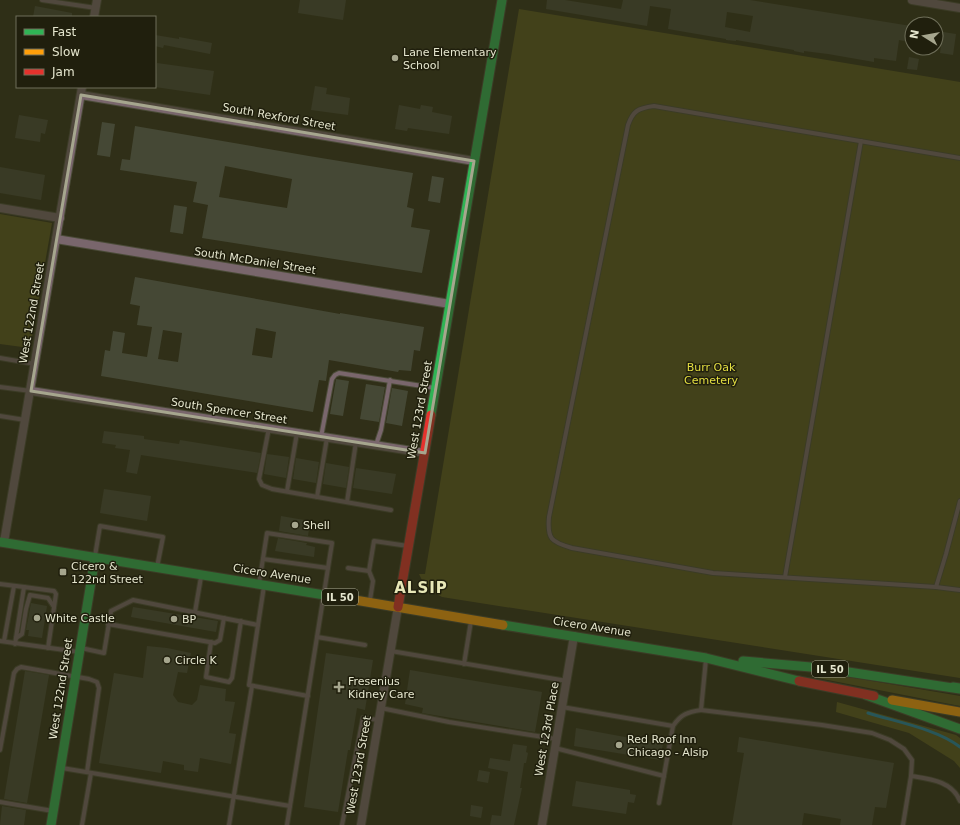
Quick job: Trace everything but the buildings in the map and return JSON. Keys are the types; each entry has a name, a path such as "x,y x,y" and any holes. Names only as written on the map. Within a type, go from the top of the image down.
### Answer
{"main road":[{"name":"West 123rd Street","path":"398,607 502,0"},
{"name":"Cicero Avenue","path":"2,542 706,658 819,686 960,712"},
{"name":"West 122nd Street","path":"51,825 95,558"},
{"name":"Cicero Avenue","path":"706,658 822,668 958,688"},
{"path":"866,695 960,729"}],"street":[{"path":"912,0 960,8"},
{"name":"South Rexford Street","path":"81,91 474,161"},
{"name":"West 122nd Street","path":"2,542 36,364 81,91"},
{"path":"0,208 60,218"},
{"name":"South McDaniel Street","path":"56,239 450,304"},
{"name":"South Spencer Street","path":"31,391 425,453"},
{"name":"West 123rd Street","path":"361,825 398,607"},
{"name":"West 123rd Place","path":"542,825 574,636"}],"lane":[{"path":"42,0 96,8"},
{"path":"960,158 654,106 644,107 637,110 632,115 626,133 548,528 549,536 555,542 572,548 714,573 936,587 960,590"},
{"path":"785,577 861,141"},
{"path":"0,358 36,364"},
{"path":"317,497 332,379 335,375 344,373 436,388"},
{"path":"376,445 381,430 390,380"},
{"path":"0,387 31,391"},
{"path":"0,416 26,420"},
{"path":"269,428 259,479 262,485 286,492 392,510"},
{"path":"286,492 297,433"},
{"path":"347,502 356,442"},
{"path":"936,587 960,501"},
{"path":"95,558 100,526 163,537 157,568"},
{"path":"288,825 332,544 267,533 263,559 258,625 248,685 308,696"},
{"path":"370,602 373,581 369,571 374,540 408,546"},
{"path":"263,559 328,568"},
{"path":"348,568 369,571"},
{"path":"195,612 201,575"},
{"path":"0,584 54,591 56,597 48,648"},
{"path":"14,586 2,641 15,644 104,653 111,611 133,600 258,625"},
{"path":"15,644 24,587"},
{"path":"16,638 22,634 30,595 48,598 54,607"},
{"path":"108,624 215,643 220,640 224,618"},
{"path":"464,664 472,619"},
{"path":"211,642 206,677 229,682 232,678 241,621"},
{"path":"317,637 365,645"},
{"path":"391,652 567,681"},
{"path":"701,710 706,658"},
{"path":"0,750 14,673 17,669 21,667 75,676 96,682 100,688 82,825"},
{"path":"229,825 252,686"},
{"path":"562,707 673,726"},
{"path":"381,708 449,722 556,739"},
{"path":"659,803 673,726 677,720 687,712 701,710 822,725 872,733 890,740 904,749 912,760 911,776 903,825"},
{"path":"342,825 362,718 379,720"},
{"path":"555,748 664,776"},
{"path":"60,768 290,806"},
{"path":"911,776 946,784 953,790 960,801"},
{"path":"0,802 53,811"}],"highlighted area":[{"path":"81,95 474,161 425,453 31,391"}],"green space":[{"name":"Burr Oak Cemetery","path":"519,9 960,82 960,678 442,597 426,588 419,574 425,574"},
{"path":"0,214 52,223 30,348 0,344"},
{"path":"819,672 960,696 960,706 818,678"},
{"path":"837,702 956,735 960,738 960,768 954,761 909,733 836,712"}],"waterway":[{"path":"868,713 940,735 960,747"}],"traffic: fast":[{"path":"431,415 502,0"},
{"path":"0,542 343,598"},
{"path":"51,825 95,558"},
{"path":"503,625 706,658 799,681"},
{"path":"743,661 822,668 960,689"},
{"path":"953,687 960,688"},
{"path":"866,695 960,729"}],"traffic: slow":[{"path":"343,598 503,625"},
{"path":"892,700 960,712"}],"traffic: jam":[{"path":"398,607 431,415"},
{"path":"799,681 874,696"}],"place":[{"name":"Lane Elementary School","path":"395,58"},
{"name":"Shell","path":"295,525"},
{"name":"Cicero & 122nd Street","path":"63,572"},
{"name":"White Castle","path":"37,618"},
{"name":"BP","path":"174,619"},
{"name":"Circle K","path":"167,660"},
{"name":"Fresenius Kidney Care","path":"339,687"},
{"name":"Red Roof Inn Chicago - Alsip","path":"619,745"}],"district":[{"name":"ALSIP","path":"421,588"}]}
